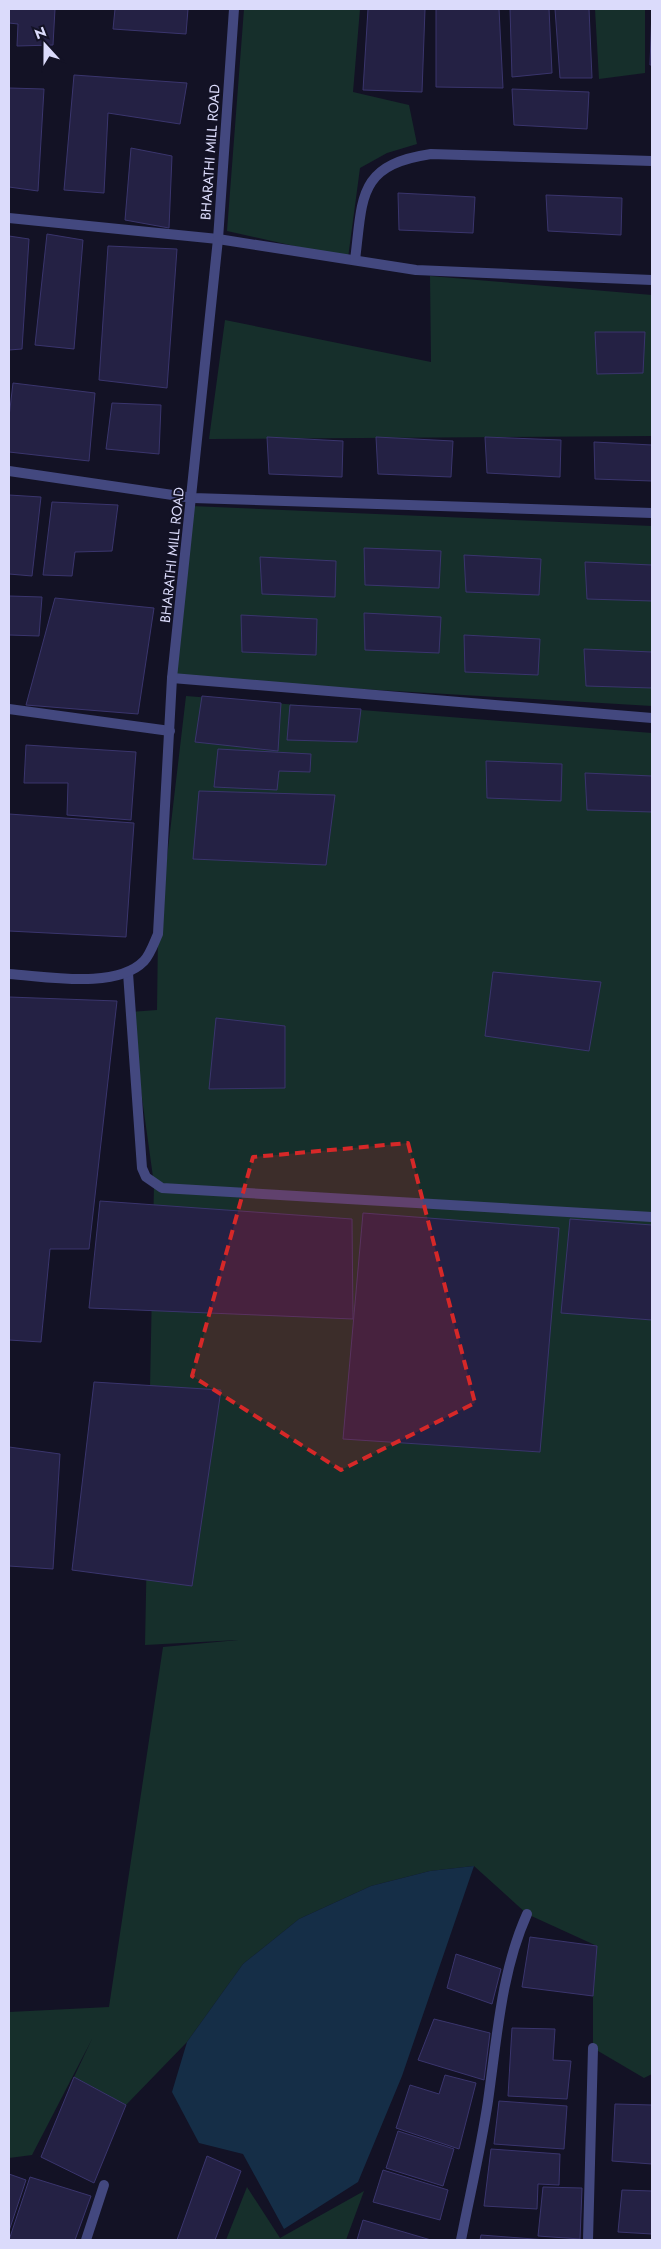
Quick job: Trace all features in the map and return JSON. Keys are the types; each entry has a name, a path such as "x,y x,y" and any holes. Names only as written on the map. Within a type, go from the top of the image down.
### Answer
{"street":[{"name":"BHARATHI MILL ROAD","path":"9,974 112,978 128,972 144,961 158,934 172,678 218,239 234,9"},
{"path":"355,260 362,200 374,177 390,165 410,157 431,154 652,161"},
{"path":"9,218 218,239 416,270 652,280"},
{"path":"9,471 192,498 652,513"},
{"path":"172,678 652,718"},
{"path":"9,709 170,731"},
{"path":"128,972 142,1168 146,1177 162,1188 652,1217"},
{"path":"461,2240 488,2103 499,2015 518,1934 527,1914"},
{"path":"588,2240 594,2048"},
{"path":"86,2240 104,2185"}],"highlighted area":[{"path":"408,1143 475,1403 341,1470 192,1376 253,1157"}],"green space":[{"path":"244,9 360,9 353,92 409,105 417,144 387,153 360,168 348,258 227,231"},
{"path":"595,9 645,9 645,73 599,79"},
{"path":"430,276 652,295 652,436 209,439 225,320 431,362"},
{"path":"191,506 652,526 652,706 172,678"},
{"path":"186,696 652,733 652,2074 644,2078 593,2048 593,1996 597,1946 527,1914 474,1866 430,1871 371,1886 299,1919 243,1964 187,2042 126,2105 74,2077 92,2039 32,2155 9,2158 9,2012 109,2007 163,1647 238,1640 145,1645 154,1184 130,1012 157,1010 158,934"},
{"path":"247,2187 280,2238 364,2191 346,2240 226,2240"}],"water":[{"path":"474,1866 402,2076 358,2182 284,2229 243,2154 199,2143 172,2092 187,2042 243,1964 299,1919 371,1886 430,1871"}],"building":[{"path":"9,9 55,9 53,45 17,46 18,24 9,23"},
{"path":"115,9 188,9 186,34 113,29"},
{"path":"368,9 425,9 422,92 363,90"},
{"path":"436,9 499,9 503,88 436,87"},
{"path":"510,9 549,9 552,73 512,77"},
{"path":"555,9 589,9 592,78 560,78"},
{"path":"652,9 652,65 650,65"},
{"path":"74,75 187,83 180,124 108,113 104,193 64,190"},
{"path":"9,88 44,89 38,191 9,187"},
{"path":"512,89 589,92 587,129 514,125"},
{"path":"131,148 172,156 169,228 125,220"},
{"path":"398,193 475,197 473,233 399,230"},
{"path":"546,195 622,198 621,235 548,231"},
{"path":"47,234 83,240 74,349 35,345"},
{"path":"9,236 29,239 22,349 9,350"},
{"path":"108,246 177,249 167,388 99,380"},
{"path":"595,332 645,332 643,373 597,374"},
{"path":"13,383 95,393 89,461 9,452 9,417"},
{"path":"112,403 161,405 159,454 106,449"},
{"path":"267,437 343,441 342,477 269,474"},
{"path":"376,437 453,441 451,477 378,474"},
{"path":"485,437 561,440 560,477 487,473"},
{"path":"594,442 652,445 652,481 595,479"},
{"path":"9,495 41,497 32,576 9,574"},
{"path":"52,502 118,505 112,551 75,552 72,576 43,575"},
{"path":"364,548 441,551 439,588 365,585"},
{"path":"464,555 541,559 539,595 466,592"},
{"path":"260,557 336,561 335,597 262,594"},
{"path":"585,562 652,565 652,601 587,599"},
{"path":"9,596 42,597 39,636 9,635"},
{"path":"55,598 154,608 138,714 26,705"},
{"path":"364,613 441,617 439,653 365,650"},
{"path":"241,615 317,619 316,655 242,652"},
{"path":"464,635 540,639 538,675 465,672"},
{"path":"584,649 652,652 652,688 586,686"},
{"path":"202,696 281,703 278,751 195,742"},
{"path":"290,705 361,709 357,742 287,740"},
{"path":"26,745 136,752 131,820 67,815 68,783 24,783"},
{"path":"218,749 311,754 310,772 279,771 277,790 214,787"},
{"path":"486,761 562,764 561,801 487,798"},
{"path":"585,773 652,776 652,812 587,810"},
{"path":"199,791 335,795 326,865 193,859"},
{"path":"9,814 134,823 126,937 9,931"},
{"path":"493,972 601,982 589,1051 485,1036"},
{"path":"9,997 117,1001 89,1249 50,1249 41,1342 9,1340"},
{"path":"216,1018 285,1026 285,1088 209,1089"},
{"path":"100,1201 352,1219 353,1319 89,1308"},
{"path":"363,1213 559,1228 540,1452 343,1439"},
{"path":"570,1219 652,1225 652,1320 561,1313"},
{"path":"94,1382 221,1390 192,1586 72,1570"},
{"path":"9,1447 60,1454 53,1569 9,1566"},
{"path":"530,1937 597,1946 593,1996 522,1987"},
{"path":"456,1954 501,1969 492,2004 447,1988"},
{"path":"434,2019 490,2033 484,2080 418,2060"},
{"path":"512,2028 555,2029 553,2060 571,2061 567,2099 508,2096"},
{"path":"445,2075 476,2083 459,2149 396,2128 410,2085 439,2094"},
{"path":"74,2077 126,2105 94,2183 41,2157"},
{"path":"499,2101 567,2106 564,2149 494,2144"},
{"path":"615,2104 652,2105 652,2164 612,2161"},
{"path":"398,2131 454,2149 443,2186 386,2168"},
{"path":"491,2149 560,2154 559,2185 538,2184 537,2209 484,2206"},
{"path":"207,2156 241,2171 215,2240 177,2240"},
{"path":"383,2170 448,2190 440,2220 373,2202"},
{"path":"9,2174 26,2180 9,2231"},
{"path":"30,2177 91,2196 75,2240 9,2240"},
{"path":"543,2187 582,2188 580,2239 538,2236"},
{"path":"622,2190 652,2191 652,2234 618,2232"},
{"path":"363,2220 431,2240 357,2240"},
{"path":"481,2235 547,2240 480,2240"}]}
